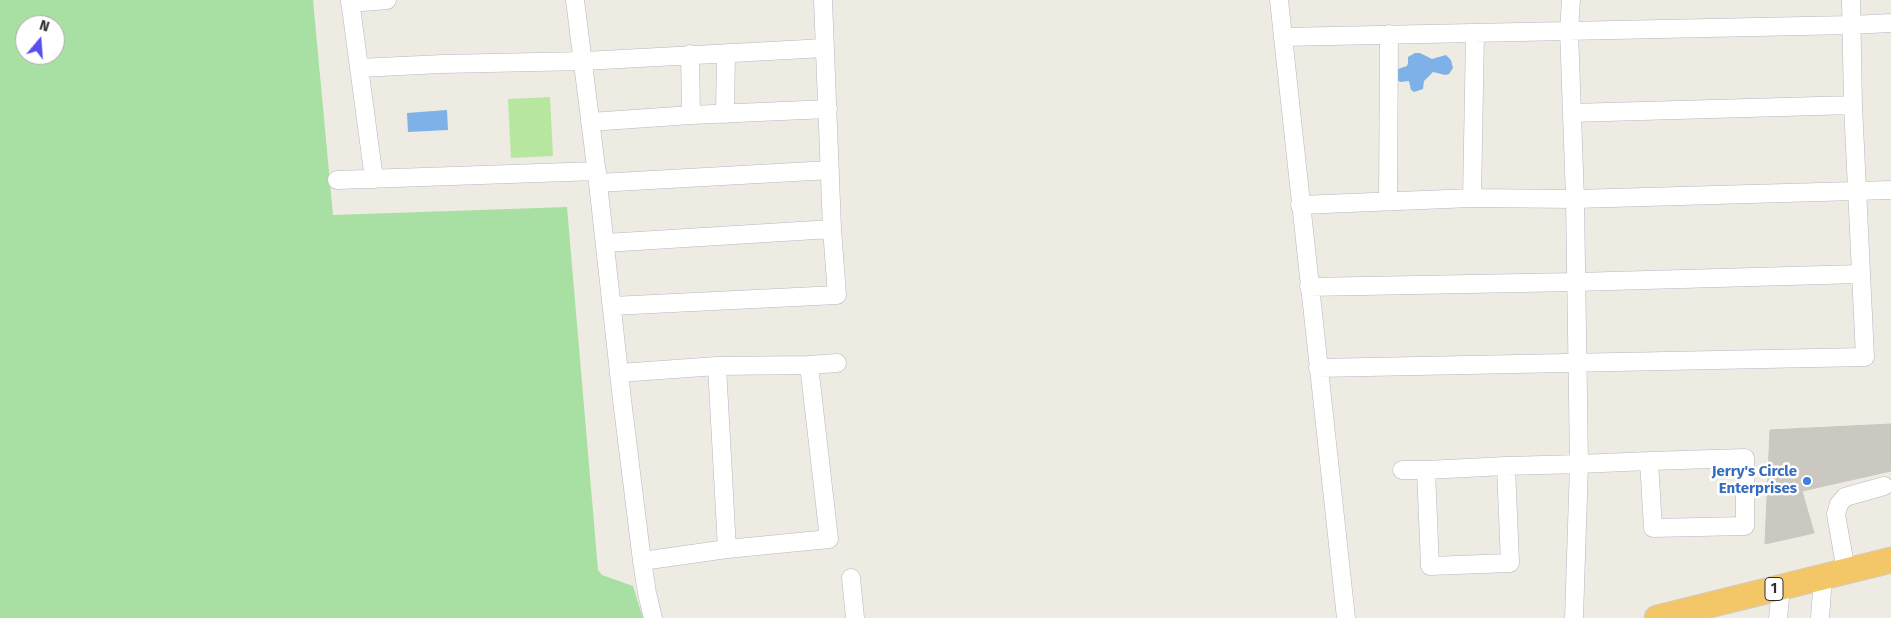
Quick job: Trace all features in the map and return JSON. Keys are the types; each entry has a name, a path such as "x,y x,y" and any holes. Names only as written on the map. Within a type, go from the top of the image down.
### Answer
{"highway":[{"name":"1","path":"1656,618 1891,560"}],"street":[{"path":"374,179 350,1 388,0"},
{"path":"575,0 598,177 618,373 642,561 653,618"},
{"path":"612,306 837,296 832,229 823,0"},
{"path":"1279,0 1346,618"},
{"path":"1570,0 1579,464 1574,618"},
{"path":"1318,368 1865,357 1853,105 1851,0"},
{"path":"1283,37 1891,23"},
{"path":"1472,198 1475,33"},
{"path":"1388,201 1389,34"},
{"path":"359,68 584,60 825,48"},
{"path":"725,114 726,53"},
{"path":"690,54 691,115"},
{"path":"1572,112 1853,105"},
{"path":"590,122 828,109"},
{"path":"336,180 598,177 830,170"},
{"path":"1300,205 1472,198 1575,199 1891,190"},
{"path":"605,243 832,229"},
{"path":"1310,287 1860,274"},
{"path":"618,373 717,366 837,363"},
{"path":"642,561 727,548 829,539 809,365"},
{"path":"717,366 727,548"},
{"path":"1402,470 1426,470 1506,466 1579,464 1649,461 1745,458 1745,526 1653,528 1649,461"},
{"path":"1426,470 1430,566 1510,562 1506,466"},
{"path":"1846,572 1836,514 1840,504 1845,497 1884,486"},
{"path":"1820,618 1823,577"},
{"path":"851,578 851,618"},
{"path":"1778,618 1781,588"}],"green space":[{"path":"0,0 313,0 333,215 567,207 598,570 602,575 633,586 643,618 0,618"},
{"path":"550,97 553,156 511,158 508,99"}],"water":[{"path":"1415,53 1420,53 1432,59 1446,55 1451,60 1453,68 1449,74 1445,75 1433,72 1424,81 1423,89 1414,92 1411,90 1409,81 1400,82 1397,80 1397,75 1398,69 1407,66 1408,57"},
{"path":"447,110 448,130 408,132 407,113"}],"building":[{"name":"Jerry's Circle Enterprises","path":"1891,424 1891,471 1802,491 1814,533 1765,544 1770,430"}],"place":[{"name":"Jerry's Circle Enterprises","path":"1807,481"}]}
